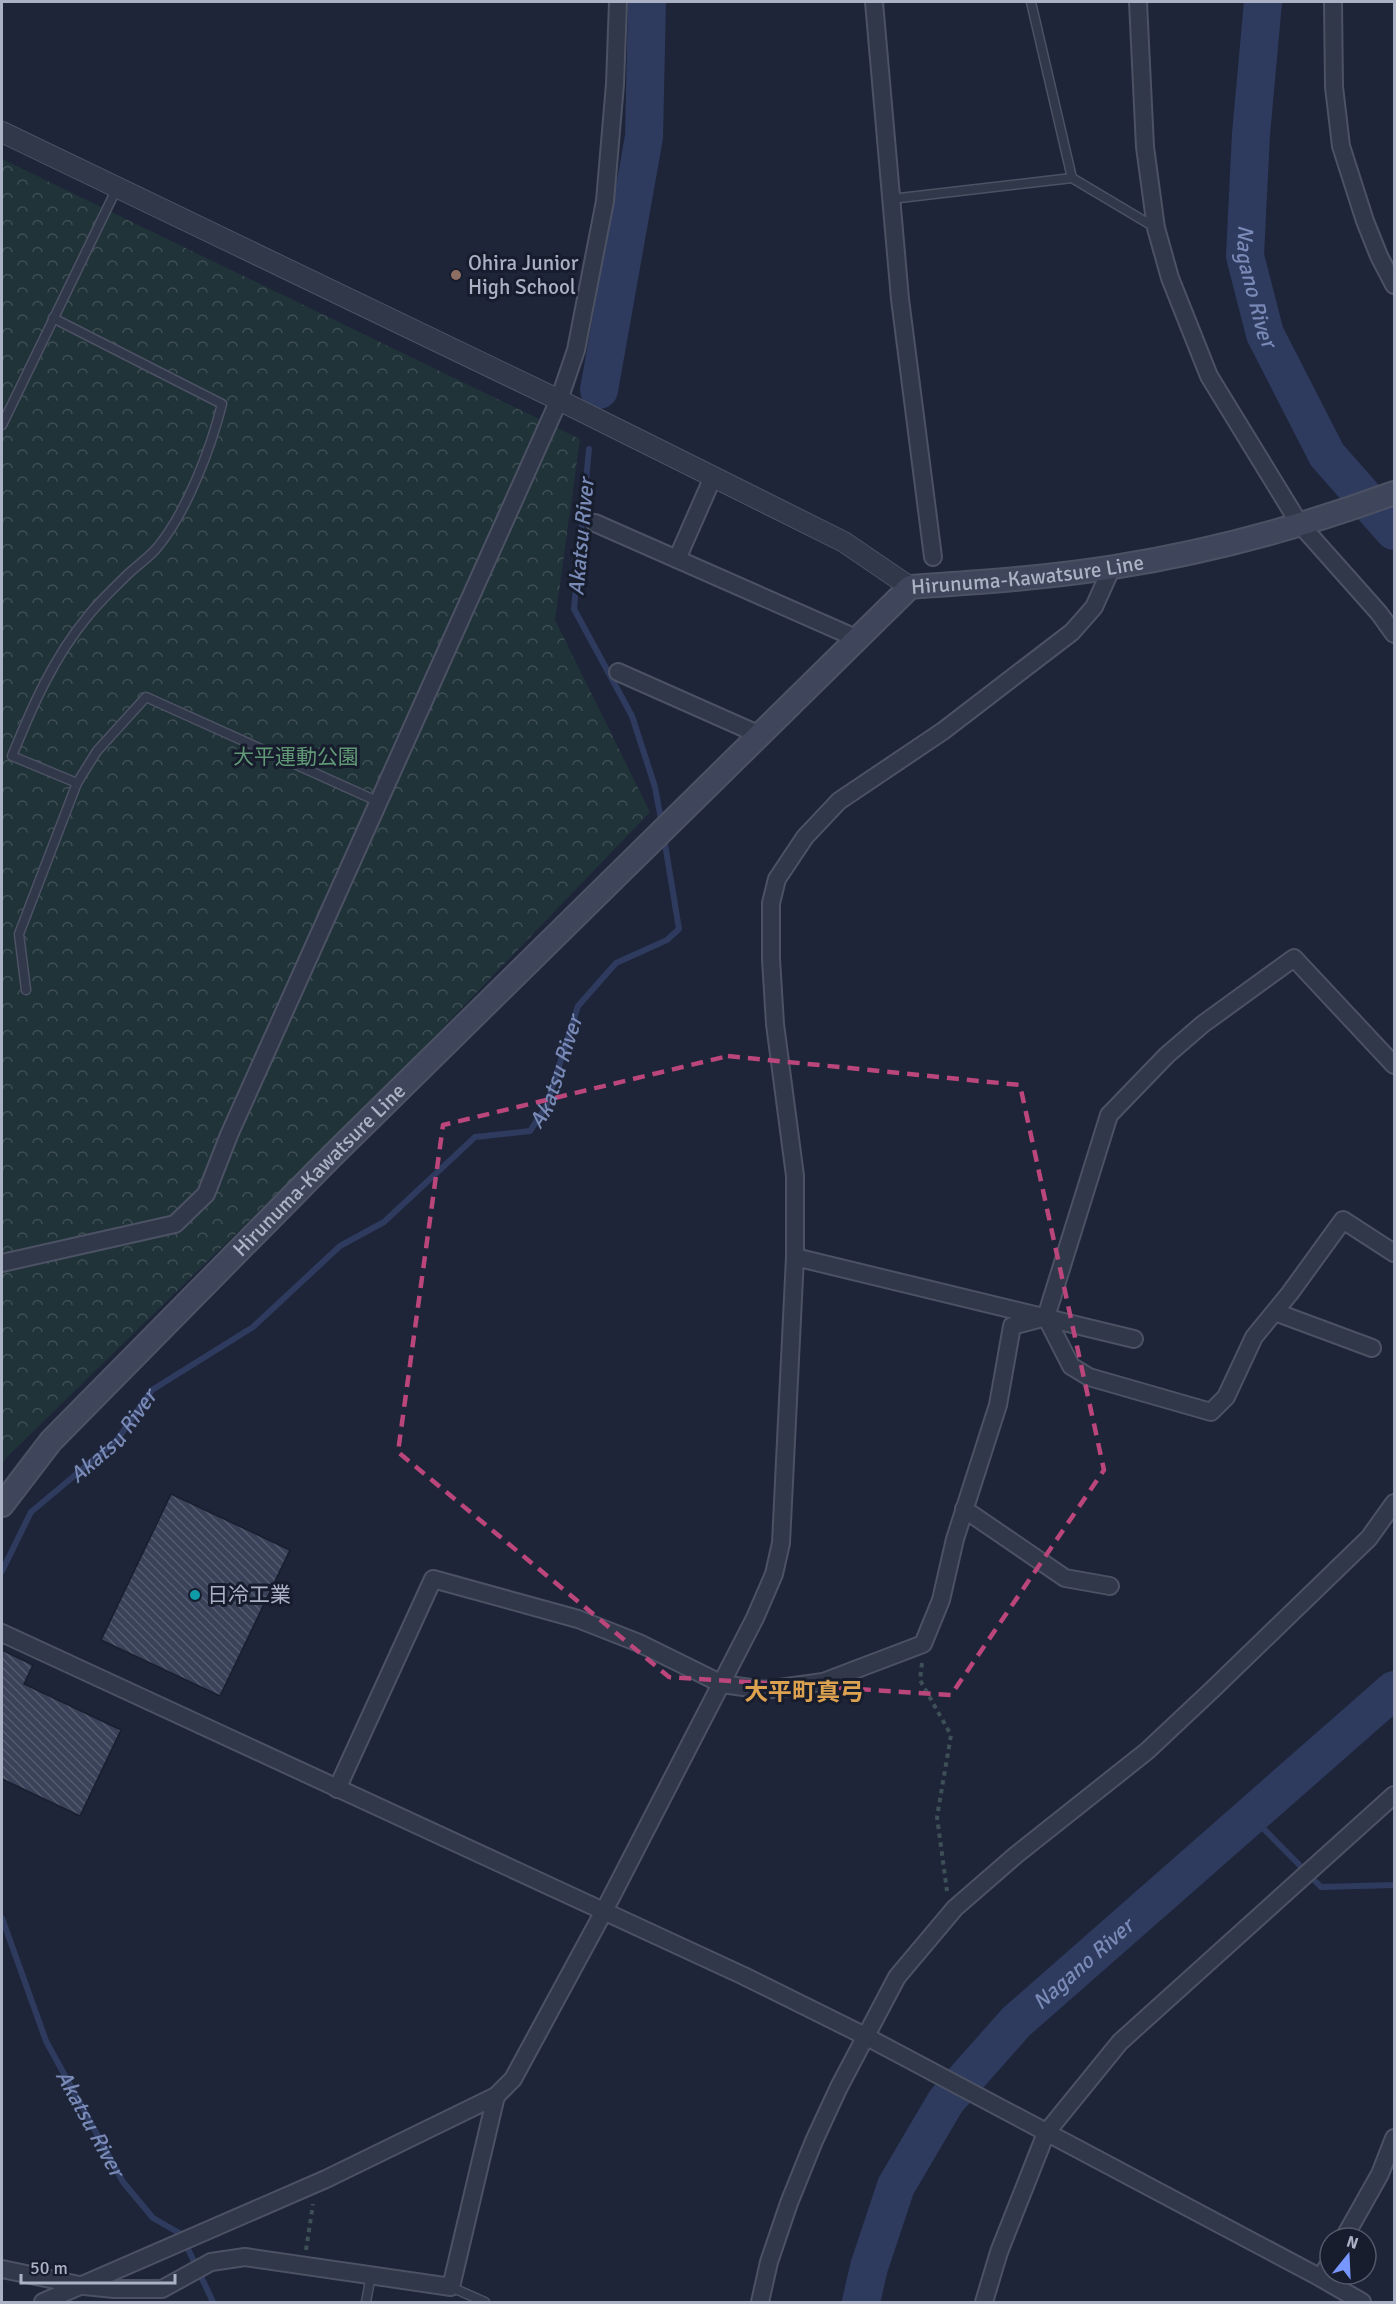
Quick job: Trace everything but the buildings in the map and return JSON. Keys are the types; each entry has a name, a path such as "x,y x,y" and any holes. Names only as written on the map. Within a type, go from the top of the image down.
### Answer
{"main road":[{"name":"Hirunuma-Kawatsure Line","path":"2,1505 51,1441 333,1155 910,587 1036,578 1112,567 1218,547 1395,493"}],"street":[{"path":"2,1263 175,1224 206,1194 229,1135 559,400 576,350 604,201 615,84 618,2"},
{"path":"874,2 900,299 933,557"},
{"path":"1138,2 1145,147 1156,228 1170,278 1209,376 1305,521 1395,634"},
{"path":"1333,2 1334,87 1341,146 1365,221 1393,277"},
{"path":"2,132 559,400 844,543 910,587"},
{"path":"677,559 712,477"},
{"path":"595,523 858,639"},
{"path":"43,2302 317,2183 496,2096 513,2079 603,1913 722,1684 774,1574 781,1543 795,1257 795,1176 775,1024 771,959 771,903 777,879 806,837 839,801 943,731 1072,632 1094,607 1112,567"},
{"path":"618,672 760,735"},
{"path":"1395,1065 1294,958 1203,1024 1176,1047 1109,1115 1046,1317 1071,1366 1089,1377 1211,1412 1226,1398 1254,1337 1343,1220 1395,1253"},
{"path":"795,1257 1134,1339"},
{"path":"1275,1312 1372,1348"},
{"path":"337,1789 433,1579 578,1619 639,1643 722,1684 765,1690 823,1682 923,1644 941,1600 955,1539 998,1405 1012,1326 1046,1317"},
{"path":"760,2302 769,2262 814,2140 897,1977 950,1914 1016,1855 1155,1743 1369,1538 1395,1503"},
{"path":"964,1509 1065,1578 1110,1586"},
{"path":"2,1633 603,1913 744,1976 865,2036 1318,2276"},
{"path":"984,2302 999,2252 1046,2133 1120,2042 1395,1795"},
{"path":"2,2269 84,2286 114,2289 162,2289 211,2262 245,2257 451,2287 496,2096"},
{"path":"1351,2226 1380,2174 1395,2138"},
{"path":"1335,2286 1362,2302"}],"lane":[{"path":"1032,2 1072,178"},
{"path":"891,199 1072,178 1156,228"},
{"path":"2,425 117,188"},
{"path":"53,318 222,404 214,437 180,511 156,548 87,617 56,661 31,710 12,756 78,783"},
{"path":"27,990 20,934 78,783 97,752 146,697 379,802"},
{"path":"366,2302 371,2275"},
{"path":"451,2287 485,2302"}],"path":[{"path":"923,1644 920,1680 951,1735 937,1817 950,1914"},
{"path":"303,2265 317,2183"}],"highlighted area":[{"path":"728,1056 1020,1085 1104,1470 951,1695 669,1677 398,1452 443,1125"}],"green space":[{"name":"大平運動公園","path":"2,159 580,439 555,620 650,812 387,1086 6,1458 2,1465"}],"waterway":[{"name":"Akatsu River","path":"599,390 644,137 647,2"},
{"name":"Nagano River","path":"1263,2 1251,134 1245,256 1265,334 1327,455 1394,531"},
{"name":"Akatsu River","path":"589,449 574,609 632,716 655,787 662,825"},
{"name":"Akatsu River","path":"2,1571 31,1512 117,1440 152,1390 253,1327 340,1246 384,1222 475,1137 530,1131 546,1107 578,1006 616,963 667,940 679,929 664,838"},
{"name":"Nagano River","path":"861,2302 869,2267 896,2186 946,2101 1016,2022 1394,1690"},
{"path":"1250,1815 1321,1887 1394,1885"},
{"name":"Akatsu River","path":"2,1918 46,2041 123,2182 153,2218 181,2234 213,2302"}],"place":[{"name":"Ohira Junior High School","path":"456,275"},
{"name":"日冷工業","path":"195,1595"}],"district":[{"name":"大平町真弓","path":"804,1692"}]}
